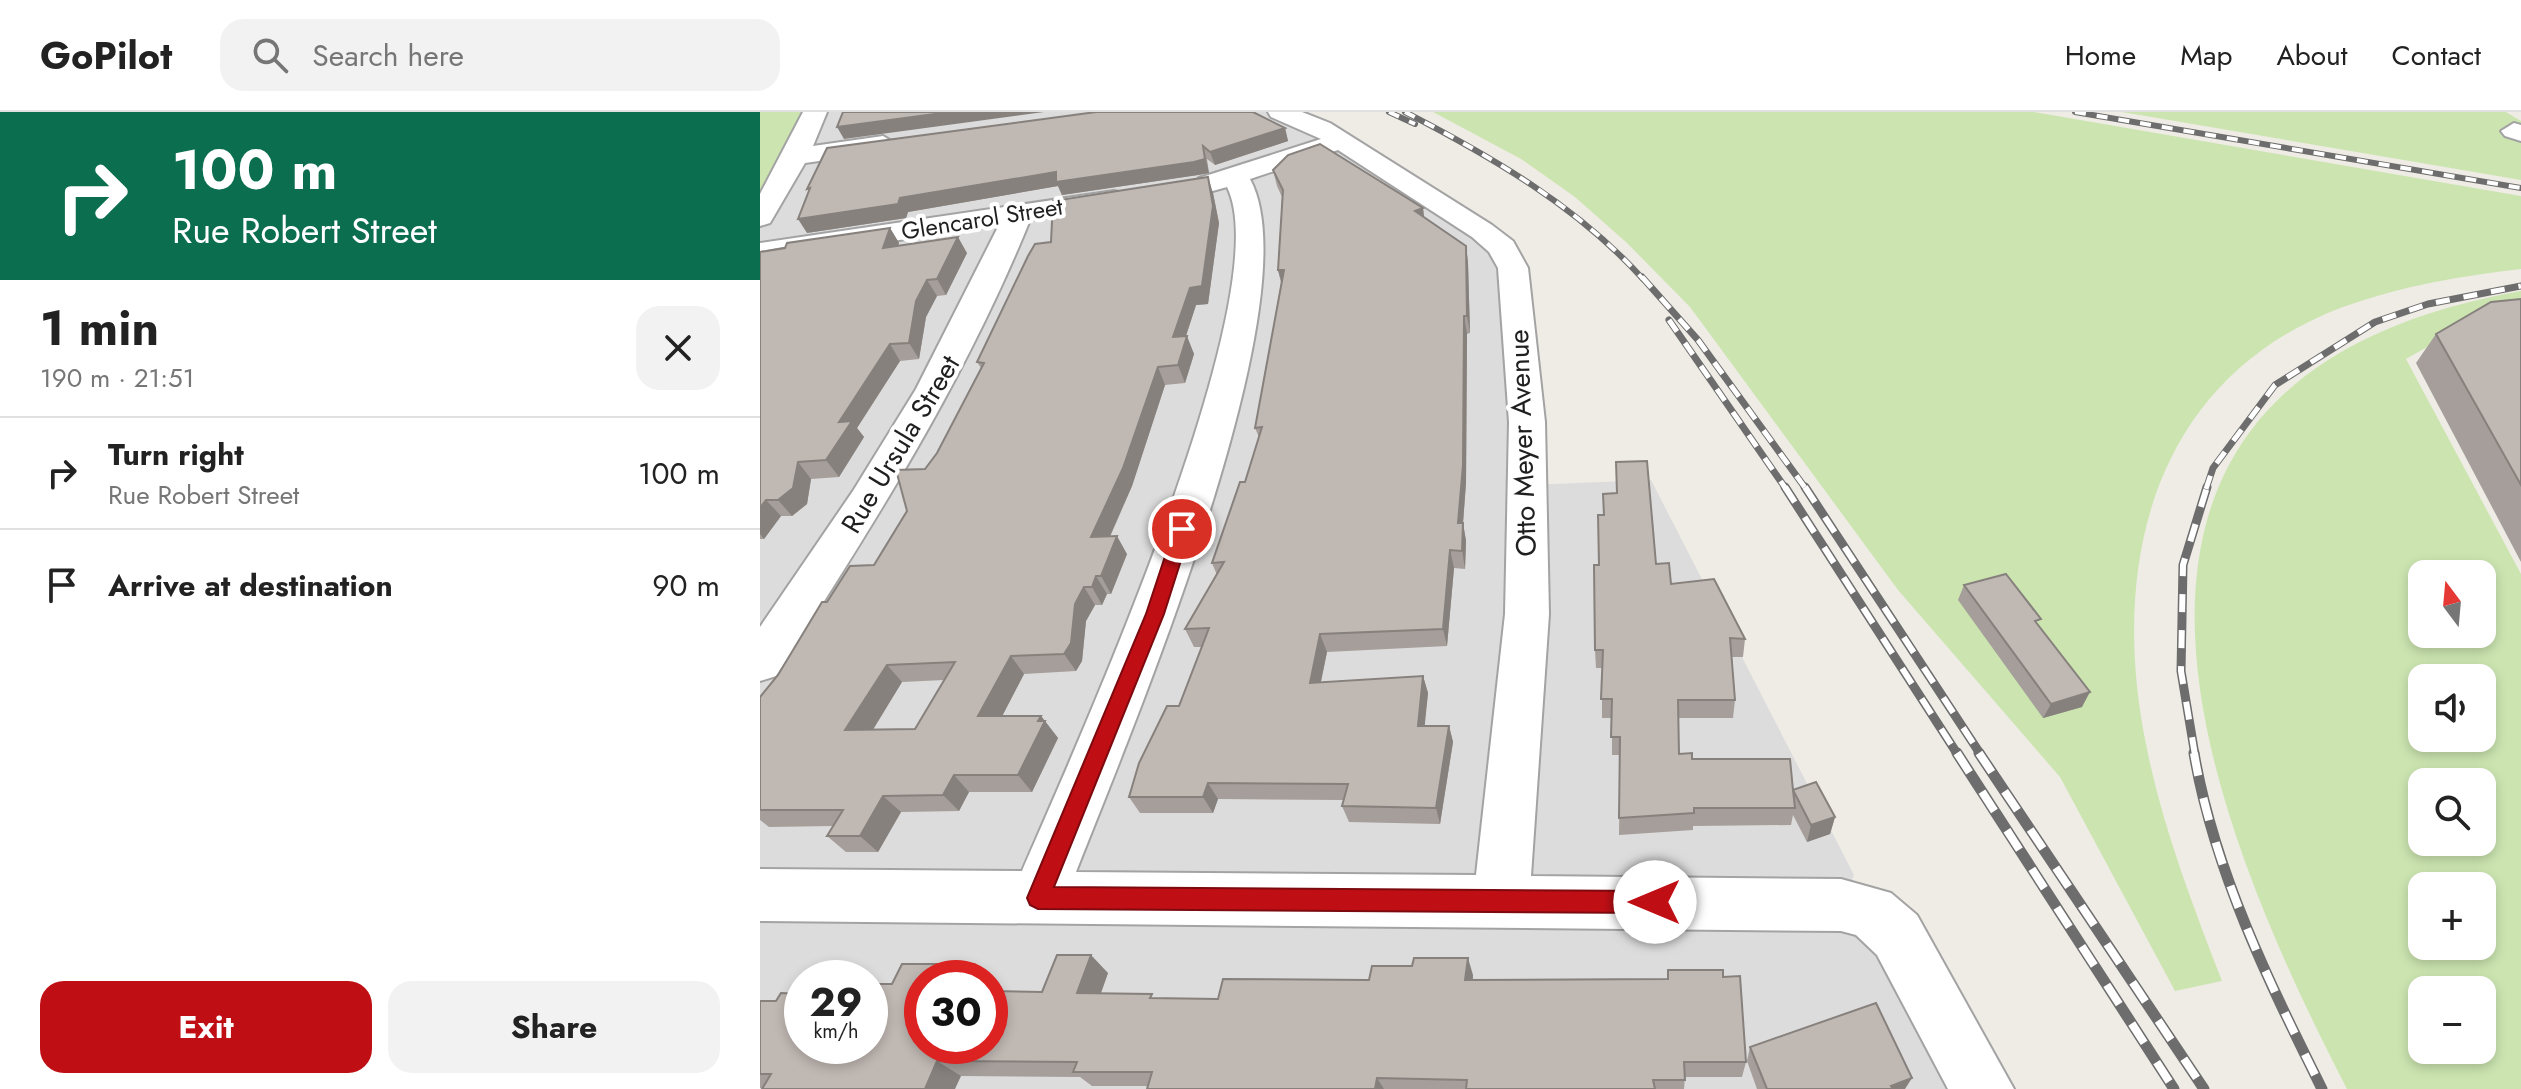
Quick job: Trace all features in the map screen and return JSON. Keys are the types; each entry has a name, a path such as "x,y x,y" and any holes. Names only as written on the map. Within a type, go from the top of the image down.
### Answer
{"street":[{"path":"760,217 795,156 815,112"},
{"name":"Otto Meyer Avenue","path":"1280,112 1341,141 1493,238 1513,268 1527,422 1527,614 1501,901"},
{"path":"1184,188 1236,178 1341,141"},
{"path":"795,156 904,142"},
{"path":"1038,898 1155,614 1218,416 1246,295 1251,234 1247,199 1236,178"},
{"name":"Glencarol Street","path":"760,252 1139,195"},
{"name":"Rue Ursula Street","path":"760,663 890,467 937,386 989,285 1018,214"},
{"path":"760,895 1841,905 1871,912 1897,935 1982,1089"}],"shaded area":[{"path":"813,112 1283,112 1494,238 1528,485 1651,480 1854,875 1841,908 1869,915 1977,1089 760,1089 760,214"}],"green space":[{"path":"760,112 803,112 760,194"},
{"path":"1433,112 2034,112 2521,196 2521,269 2387,293 2343,307 2279,339 2227,380 2188,428 2160,484 2142,544 2135,609 2136,676 2146,744 2160,805 2222,981 2175,991 2060,777 1898,590 1690,307 1627,243 1575,197 1521,159"},
{"path":"2122,112 2506,112 2521,121 2521,130 2506,127 2504,132 2521,136 2521,180"},
{"path":"2521,291 2521,319 2466,325 2406,359 2521,574 2521,1089 2347,1089 2289,970 2240,847 2206,724 2195,607 2214,500 2269,408 2369,337"}],"building":[{"path":"843,112 950,112 837,127"},
{"path":"1096,112 1253,112 1285,128 1210,152 1203,146 1205,159 1194,162 1056,182 1056,172 900,198 898,204 798,219 810,188 807,189 827,148"},
{"path":"1320,144 1423,208 1415,211 1466,246 1463,465 1458,523 1463,523 1462,551 1450,550 1443,629 1320,634 1310,683 1423,676 1418,726 1449,726 1436,808 1342,806 1348,784 1208,783 1203,797 1129,797 1139,763 1167,706 1179,706 1209,628 1185,629 1224,562 1212,563 1240,482 1245,482 1262,427 1255,428 1284,270 1278,270 1283,190 1273,170 1288,155"},
{"path":"1208,177 1213,206 1202,286 1190,288 1173,337 1187,336 1178,365 1158,367 1123,468 1091,537 1117,536 1101,576 1096,576 1092,587 1084,587 1075,604 1071,643 1064,654 1011,656 978,716 1041,716 1038,721 1045,721 1018,775 954,775 943,795 883,796 860,836 827,836 843,810 760,810 760,697 778,675 822,602 827,602 850,566 874,565 907,511 896,470 925,469 937,453 984,363 977,362 1028,256 1035,244 1051,242 1053,201","holes":["955,662 915,729 845,730 887,665"]},
{"path":"890,228 883,248 958,237 937,279 927,280 916,301 909,343 890,344 839,422 852,421 826,460 798,462 793,488 778,500 766,500 760,508 760,252 785,248 787,243"},
{"path":"2521,299 2521,485 2436,334 2491,302"},
{"path":"1647,461 1656,564 1669,563 1671,584 1714,579 1745,639 1730,638 1735,700 1678,700 1679,754 1692,753 1692,759 1790,759 1795,808 1694,808 1694,813 1619,818 1620,737 1611,737 1612,699 1601,699 1603,650 1595,650 1594,565 1599,565 1598,515 1604,515 1603,494 1617,493 1616,462"},
{"path":"2006,574 2041,619 2035,621 2090,692 2051,704 1964,585"},
{"path":"1816,782 1835,817 1811,825 1793,790"},
{"path":"1057,955 1091,955 1077,993 1152,994 1150,998 1218,999 1223,979 1369,980 1372,966 1412,966 1414,958 1468,958 1465,980 1668,979 1668,970 1723,970 1723,977 1740,976 1746,1062 1684,1062 1685,1080 1653,1080 1655,1089 1466,1089 1467,1080 1377,1078 1375,1089 1147,1089 1152,1072 1073,1072 1077,1062 1008,1062 1008,991 1042,992"},
{"path":"902,964 904,1064 936,1064 925,1089 762,1089 771,1074 760,1074 760,1001 776,1001 784,993 784,1064 888,1064 888,984 892,984"},
{"path":"1876,1003 1912,1078 1891,1086 1893,1089 1767,1089 1750,1047"}],"railway":[{"path":"1389,112 1415,124"},
{"path":"1405,112 1501,165 1562,206 1590,228 1643,279"},
{"path":"2075,112 2521,188"},
{"path":"1642,277 1698,340 1806,489"},
{"path":"2206,489 2213,468 2275,385 2375,322 2428,304 2521,286"},
{"path":"1669,320 1786,489"},
{"path":"1785,487 1958,755"},
{"path":"1805,487 1981,755"},
{"path":"2195,755 2181,671 2183,565 2207,487"},
{"path":"1957,753 2174,1089"},
{"path":"1979,753 2204,1089"},
{"path":"2194,753 2203,797 2229,883 2263,967 2322,1089"}],"route":[{"path":"1182,529 1155,614 1038,898 1655,902"}]}
